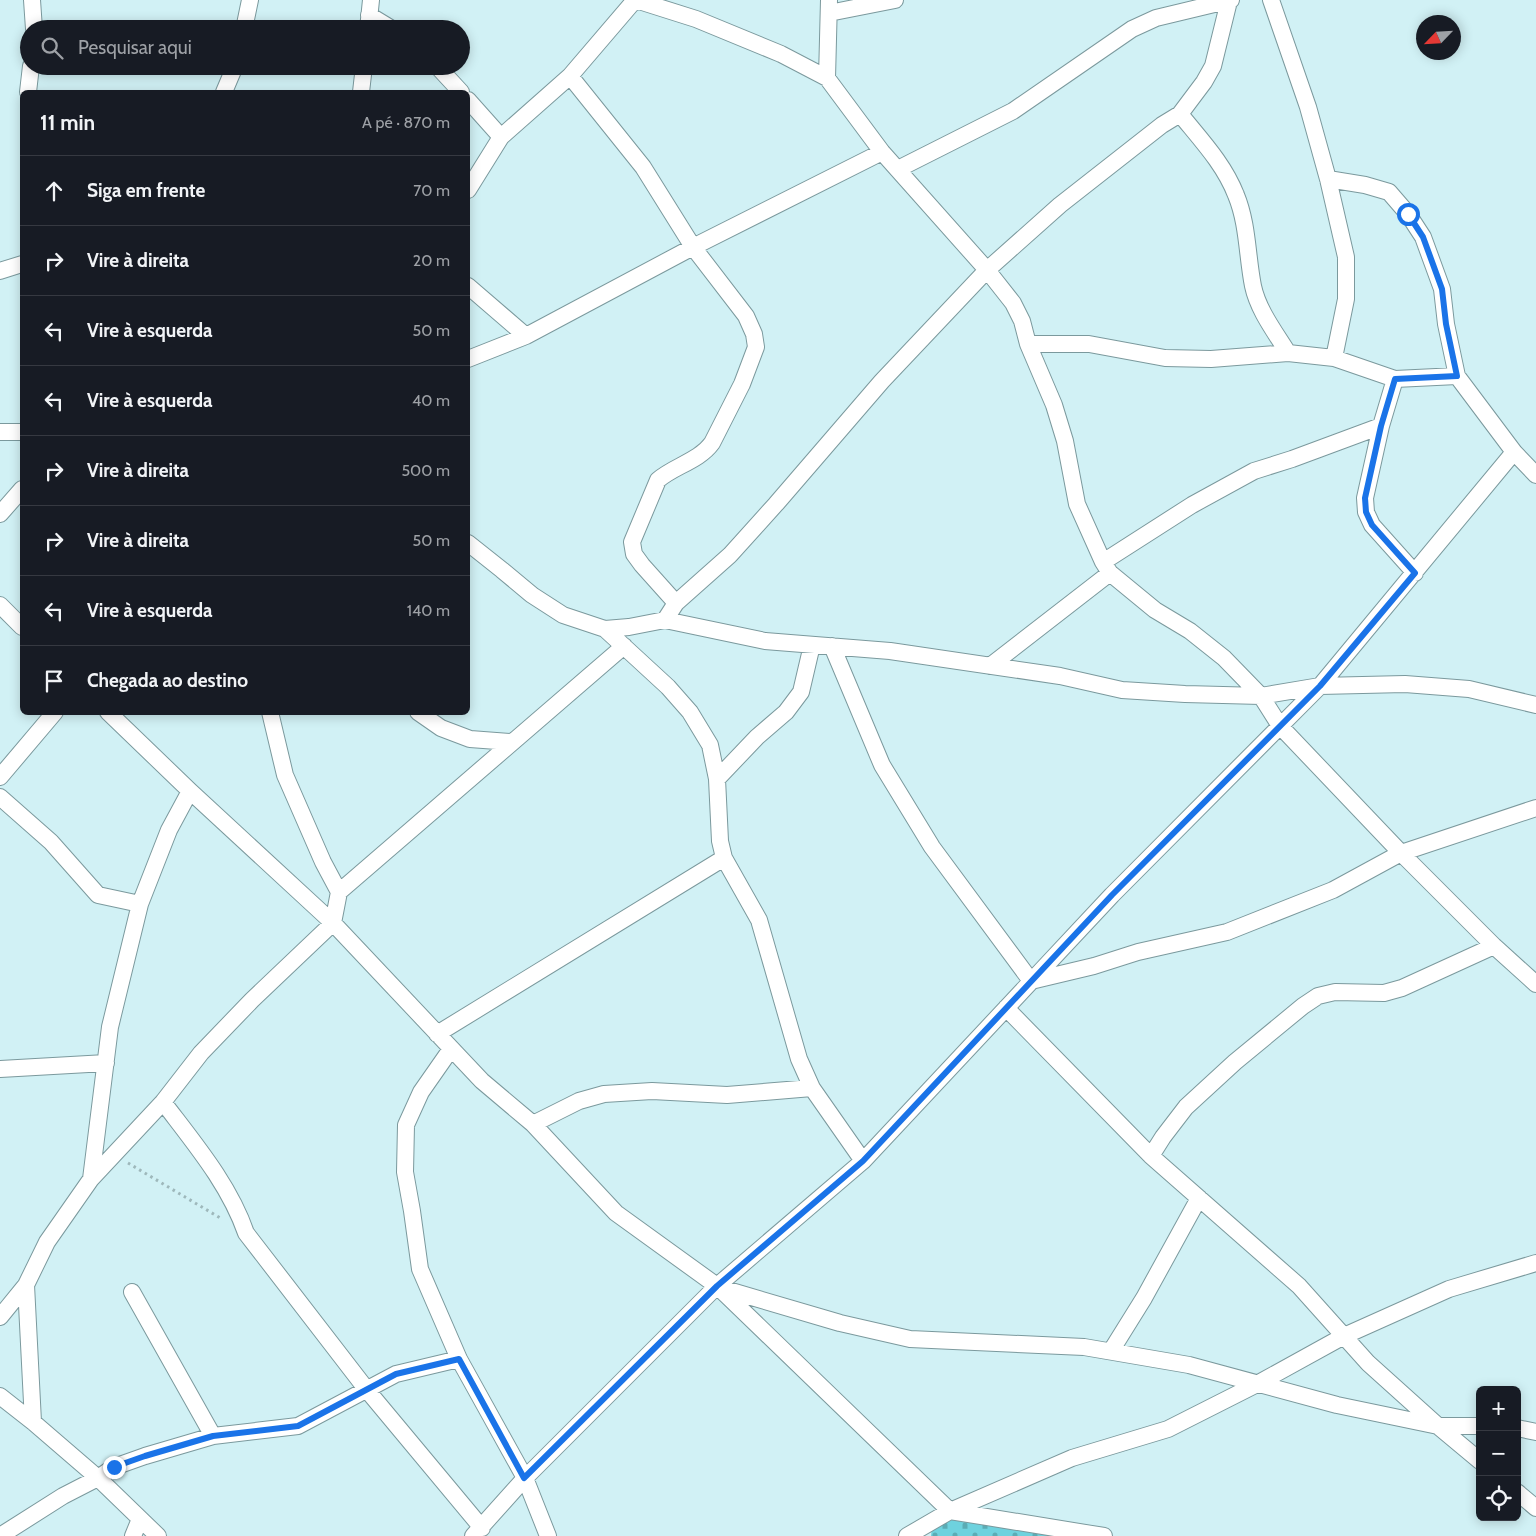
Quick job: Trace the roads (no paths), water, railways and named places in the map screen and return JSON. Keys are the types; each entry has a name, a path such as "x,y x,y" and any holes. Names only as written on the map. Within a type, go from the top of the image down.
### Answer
{"street":[{"path":"32,0 33,20"},
{"path":"246,20 250,0"},
{"path":"470,187 501,137 570,76 636,0 696,19 781,54 826,78 882,152 987,270 1013,303 1022,321 1028,344 1054,405 1065,441 1077,504 1106,568 1155,610 1190,631 1224,658 1261,696 1280,726 1401,853 1494,946 1536,984"},
{"path":"826,78 829,7 896,0"},
{"path":"664,620 676,603 730,554 776,504 882,381 987,270 1060,206 1162,125 1180,114 1204,82 1212,66 1230,0 1156,18 1132,29 1013,111 898,169"},
{"path":"1271,0 1308,106 1328,179 1346,257 1346,299 1334,358"},
{"path":"28,90 30,75"},
{"path":"225,90 231,75"},
{"path":"361,90 363,75"},
{"path":"445,75 459,90"},
{"path":"570,76 643,167 693,247 746,316 754,334 756,347 742,384 712,443 706,452 658,480 632,542 634,554 676,603"},
{"path":"470,102 501,137"},
{"path":"1180,114 1217,158 1236,196 1244,224 1253,288 1264,315 1288,353"},
{"path":"470,358 526,336 693,247 882,152"},
{"path":"1328,179 1365,185 1389,192 1408,214 1423,237 1442,289 1446,324 1457,376 1514,452 1536,475"},
{"path":"0,272 20,265"},
{"path":"470,288 526,336"},
{"path":"1028,344 1089,344 1166,358 1210,359 1288,353 1334,358 1395,379 1457,376"},
{"path":"1395,379 1381,426 1365,498 1366,512 1372,525 1415,573"},
{"path":"990,666 1106,568 1192,505 1254,470 1292,459 1381,426"},
{"path":"0,432 20,432"},
{"path":"163,1102 207,1160 230,1197 246,1234 478,1532 524,1478 717,1286 863,1161 1112,895 1320,686 1514,452"},
{"path":"0,514 20,491"},
{"path":"470,545 540,600 563,615 605,628 629,627 664,620 766,641 890,651 1060,676 1122,690 1261,696 1320,686 1405,684 1469,689 1536,706"},
{"path":"0,605 20,625"},
{"path":"605,628 668,687 690,712 710,745 717,779 720,840 724,858 759,920 799,1059 812,1088 863,1161"},
{"path":"717,779 757,737 786,712 801,692 812,645"},
{"path":"0,1317 26,1285 47,1242 91,1178 163,1102 201,1053 252,1000 333,923 339,892 624,646"},
{"path":"832,646 882,765 932,847 1031,982"},
{"path":"0,777 53,715"},
{"path":"111,715 333,923 482,1081 533,1124 616,1214 717,1286 950,1511 1104,1536"},
{"path":"271,715 285,775 322,862 339,892"},
{"path":"422,715 441,728 470,739 512,742"},
{"path":"91,1178 110,1027 140,904 169,830 190,791"},
{"path":"0,796 51,842 98,895 140,904"},
{"path":"1031,982 1094,966 1138,952 1227,932 1333,890 1401,853 1536,808"},
{"path":"437,1034 724,858"},
{"path":"1151,1156 1186,1107 1235,1062 1303,1006 1318,996 1334,992 1384,993 1402,988 1494,946"},
{"path":"1006,1008 1151,1156 1299,1286 1368,1363 1476,1458"},
{"path":"451,1049 421,1092 406,1125 405,1172 420,1269 459,1359 524,1478 548,1536"},
{"path":"0,1070 106,1063"},
{"path":"533,1124 580,1101 604,1094 652,1091 726,1094 812,1088"},
{"path":"1111,1352 1144,1298 1199,1198"},
{"path":"907,1536 950,1511 1072,1458 1168,1429 1257,1384 1344,1336 1449,1289 1536,1263"},
{"path":"26,1285 33,1422"},
{"path":"717,1286 840,1324 910,1339 1084,1347 1189,1365 1337,1405 1438,1426 1476,1426"},
{"path":"132,1292 213,1436"},
{"path":"0,1536 63,1496 98,1478 114,1467 129,1461 213,1436 298,1426 396,1374 459,1359"},
{"path":"0,1396 98,1478 158,1536"},
{"path":"1521,1429 1536,1432"},
{"path":"1521,1495 1536,1508"},
{"path":"133,1536 140,1519"}]}
